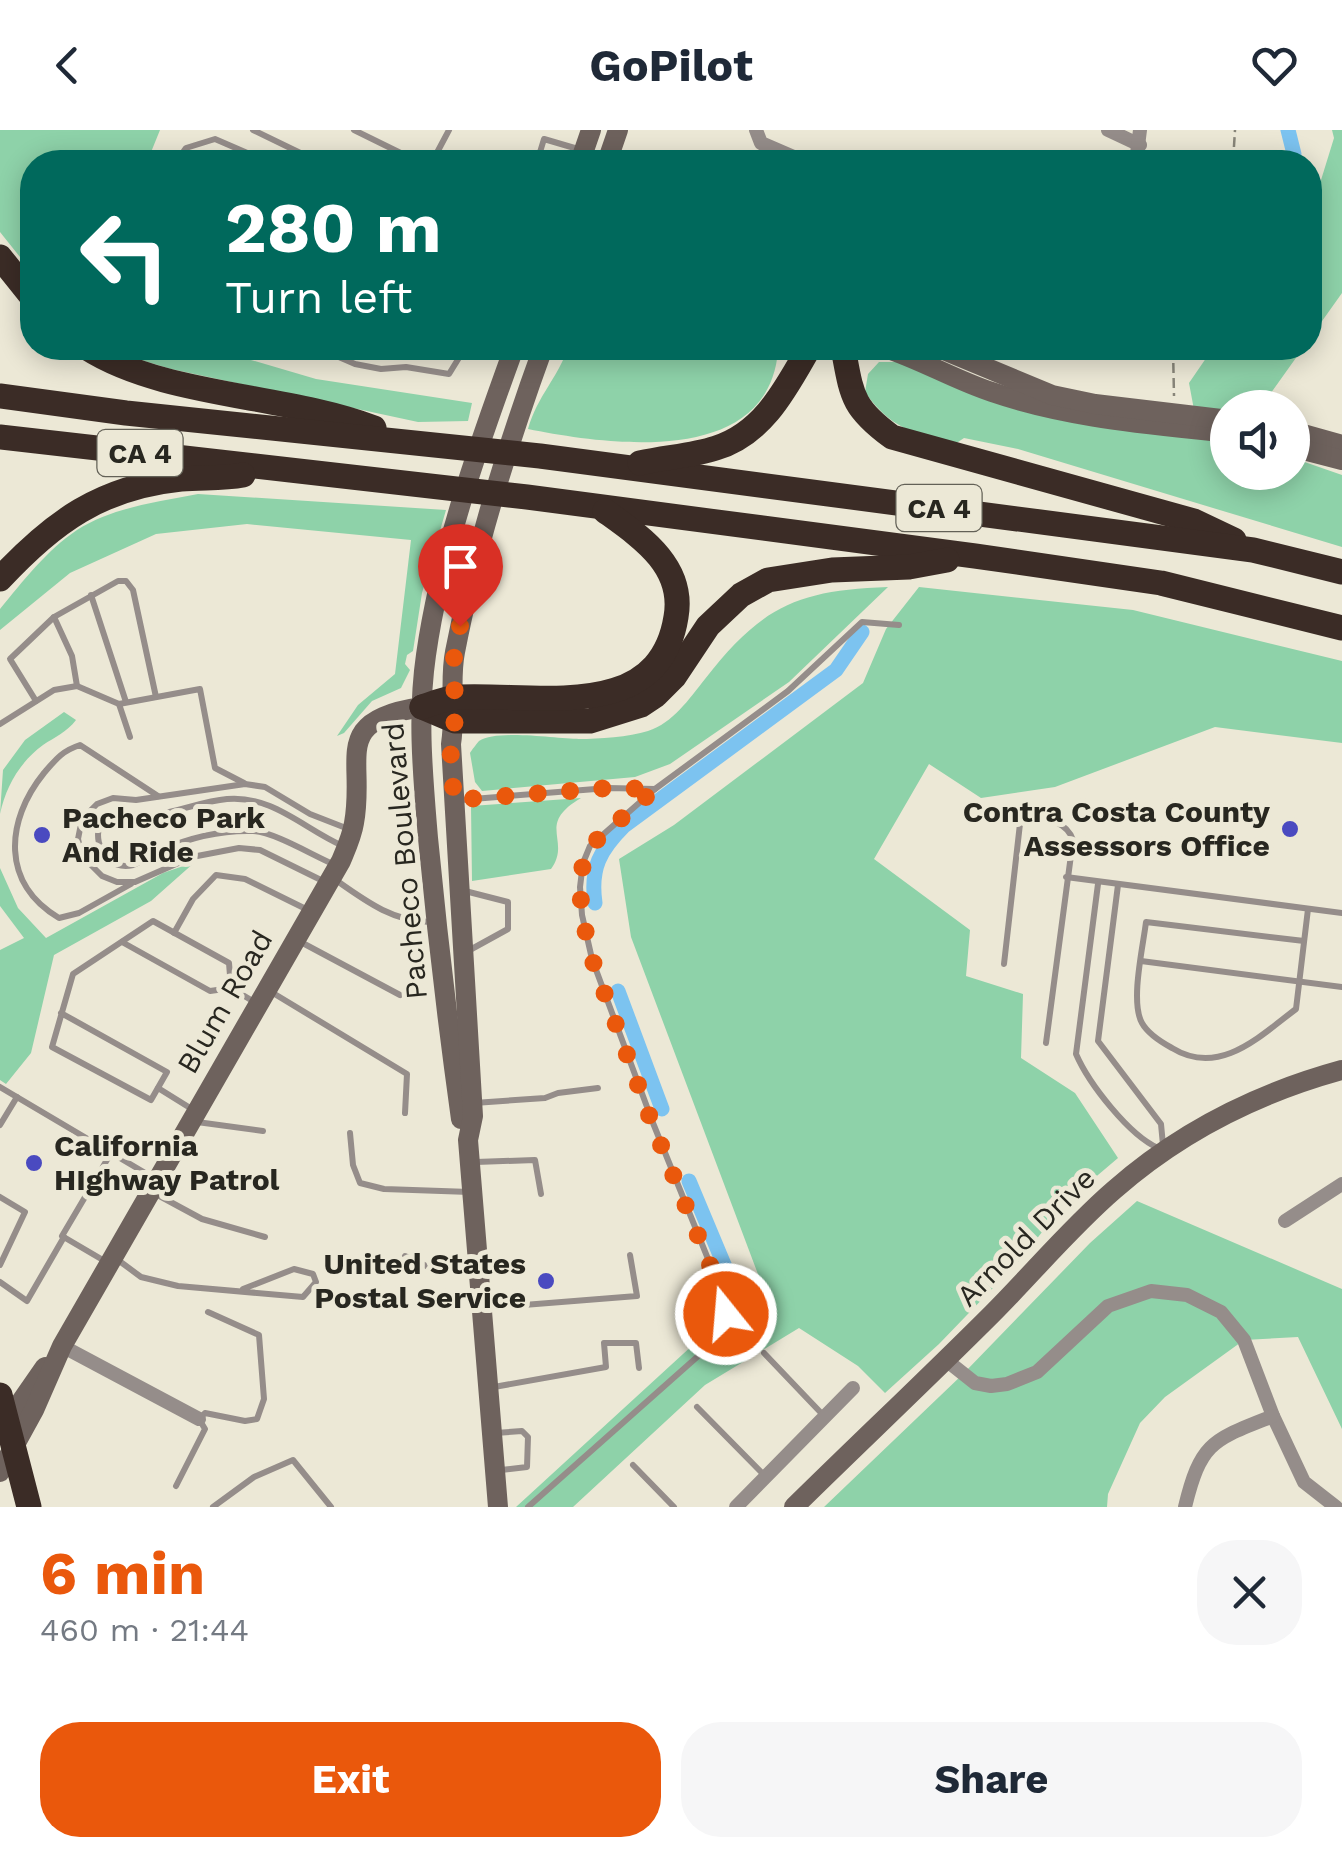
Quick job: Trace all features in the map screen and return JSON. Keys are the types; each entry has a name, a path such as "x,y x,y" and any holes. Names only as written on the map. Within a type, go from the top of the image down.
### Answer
{"highway":[{"path":"0,257 20,281"},
{"path":"114,360 144,374 335,413 406,440"},
{"path":"625,467 717,448 739,438 767,416 799,360"},
{"path":"846,360 854,399 867,418 892,437 1194,521 1253,550"},
{"name":"CA 4","path":"0,396 625,467 1253,550 1342,572"},
{"name":"CA 4","path":"0,437 527,497 975,556 1160,583 1342,628"},
{"path":"0,578 39,537 83,508 124,490 181,479 220,479 280,469"},
{"path":"454,709 594,696 638,682 658,664 672,640 677,612 670,571 654,548 599,507"},
{"path":"422,707 590,721 640,705 656,695 674,677 708,626 741,595 768,580 832,570 908,567 975,556"},
{"path":"0,1395 29,1507"}],"street":[{"path":"756,130 760,143 776,150"},
{"path":"1108,130 1140,138"},
{"name":"Pacheco Boulevard","path":"468,1140 460,1118 436,922 420,753 422,707 426,655 447,555 510,360"},
{"name":"Pacheco Boulevard","path":"498,1507 469,1162 473,1116 450,744 454,658 474,561 540,360"},
{"path":"912,360 952,378 1046,408 1087,417 1210,431"},
{"path":"969,360 1052,395 1210,418"},
{"path":"1310,436 1342,445"},
{"path":"1310,452 1342,460"},
{"name":"Blum Road","path":"0,1472 34,1410 62,1346 339,861 362,731 397,711 422,707"},
{"name":"Arnold Drive","path":"794,1507 946,1360 1085,1217 1164,1151 1246,1104 1342,1070"},
{"path":"1285,1220 1342,1184"},
{"path":"946,1360 975,1382 991,1386 1008,1384 1037,1372 1108,1306 1150,1291 1187,1295 1221,1312 1244,1340 1304,1482 1336,1507"},
{"path":"62,1346 199,1420"},
{"name":"Blum Road","path":"0,1432 19,1400 62,1346"},
{"path":"736,1507 853,1388"},
{"path":"1185,1507 1198,1462 1210,1445 1273,1416"}],"lane":[{"path":"252,130 294,150"},
{"path":"354,130 395,150"},
{"path":"540,150 544,138 585,148"},
{"path":"185,150 216,139 241,150"},
{"path":"346,360 381,369 406,367 449,374 460,360"},
{"path":"36,701 10,658 54,617 118,581 126,582 132,590 156,697"},
{"path":"90,595 130,737"},
{"path":"54,617 72,656 77,686"},
{"path":"528,1507 714,1342 726,1314 721,1292 652,1123 592,959 580,887 590,846 655,789 788,691 862,622 898,625"},
{"path":"0,724 54,690 77,686 123,703 200,689 215,768 245,784"},
{"path":"160,796 80,745 62,751 26,794 13,846 22,885 42,908 60,918 192,857 239,848 339,861"},
{"path":"135,882 117,882 90,866 82,856 78,839 82,819 98,804 113,798 245,784 265,787 310,814 369,904 412,922 436,922"},
{"path":"454,800 608,788 655,789"},
{"path":"248,799 268,804 339,861 257,831 212,834 159,850 132,865 116,864 102,854 96,840 99,827 117,814 161,814 191,804 248,799"},
{"path":"1004,964 1021,815 1056,821 1069,830 1073,840 1046,1044"},
{"path":"174,933 193,898 216,875 245,879 312,912"},
{"path":"1066,877 1342,913"},
{"path":"1098,884 1076,1054 1083,1070 1140,1140 1164,1151"},
{"path":"1118,885 1098,1041 1161,1124 1164,1151"},
{"path":"459,889 508,902 508,929 464,953"},
{"path":"1304,941 1146,922 1137,996 1141,1022 1156,1039 1181,1054 1210,1060 1242,1050 1296,1009 1308,909"},
{"path":"61,1013 167,1072 152,1100 52,1047 61,1013 73,974 154,921 229,964 231,988"},
{"path":"296,940 400,995"},
{"path":"122,942 210,991 231,988 263,997 407,1074 405,1113"},
{"path":"1141,961 1342,988"},
{"path":"0,1088 111,1153 202,1219 264,1237"},
{"path":"158,1088 194,1117 263,1131"},
{"path":"472,1103 545,1098 558,1092 598,1088"},
{"path":"0,1125 17,1097"},
{"path":"350,1133 353,1165 360,1184 384,1190 471,1192"},
{"path":"0,1282 28,1301 111,1153"},
{"path":"469,1162 535,1160 541,1194"},
{"path":"0,1197 25,1212 0,1264"},
{"path":"64,1237 141,1277 178,1286 302,1297 316,1282 313,1274 294,1268 243,1289"},
{"path":"481,1308 637,1296 630,1255"},
{"path":"405,1256 439,1272 478,1273"},
{"path":"176,1486 202,1440 205,1429 199,1420 205,1413 245,1421 257,1419 264,1398 259,1335 208,1312"},
{"path":"488,1387 606,1368 604,1343 636,1343 638,1368"},
{"path":"764,1353 824,1417"},
{"path":"697,1407 766,1477"},
{"path":"492,1433 522,1432 528,1436 527,1467 495,1470"},
{"path":"213,1507 254,1477 293,1460 331,1507"},
{"path":"634,1465 674,1507"}],"path":[{"path":"1170,412 1173,360"}],"green space":[{"path":"0,130 160,130 152,150 20,150 20,257 0,232"},
{"path":"1332,130 1342,130 1342,293 1322,321 1322,177 1334,138"},
{"path":"141,360 251,360 316,379 472,403 468,421 418,422"},
{"path":"563,360 776,360 768,389 746,415 716,431 679,440 640,442 528,429"},
{"path":"1205,360 1294,360 1273,390 1210,390 1210,417 1195,415 1189,383"},
{"path":"879,362 897,362 1210,436 1210,490 1310,490 1310,464 1342,475 1342,547 1018,449 964,438 955,444 915,433 894,422 874,404 865,392 868,374"},
{"path":"198,494 446,510 422,593 413,651 407,655 405,664 410,670 401,688 372,701 337,736 358,705 395,674 411,540 247,524 156,534 70,573 0,630 0,609 46,556 77,530 121,511"},
{"path":"888,587 789,682 670,764 635,777 482,791 475,782 470,753 479,741 513,735 596,739 648,731 680,709 744,635 783,607 829,593"},
{"path":"919,587 1133,610 1342,661 1342,743 1215,727 1055,787 981,798 929,764 874,859 970,930 966,976 1023,994 1021,1058 1075,1093 1118,1158 1065,1203 1020,1260 885,1393 858,1366 799,1328 705,1385 573,1507 516,1507 695,1343 776,1322 631,937 619,859 674,825 863,683 886,629"},
{"path":"64,712 76,720 21,767 10,784 0,814 3,770 25,740"},
{"path":"581,798 560,816 558,849 551,869 472,881 471,806"},
{"path":"195,862 151,901 54,955 31,1053 6,1084 0,1080 0,950 24,938 0,906 0,868 18,908 46,938 163,873"},
{"path":"1137,1201 1342,1289 1342,1429 1298,1337 1244,1340 1165,1397 1140,1423 1108,1494 1107,1507 824,1507 963,1374 1090,1243"}],"waterway":[{"path":"1288,130 1293,150"},
{"path":"595,903 594,880 599,860 624,826 836,670 862,632"},
{"path":"618,991 662,1109"},
{"path":"689,1181 746,1317 742,1326"}],"place":[{"name":"Contra Costa County Assessors Office","path":"1290,829"},
{"name":"Pacheco Park And Ride","path":"42,835"},
{"name":"California HIghway Patrol","path":"34,1163"},
{"name":"United States Postal Service","path":"546,1281"}],"route":[{"path":"460,626 454,658 455,720 450,744 454,800 608,788 655,789 590,846 580,887 582,916 592,959 652,1123 721,1292 726,1314"}]}
